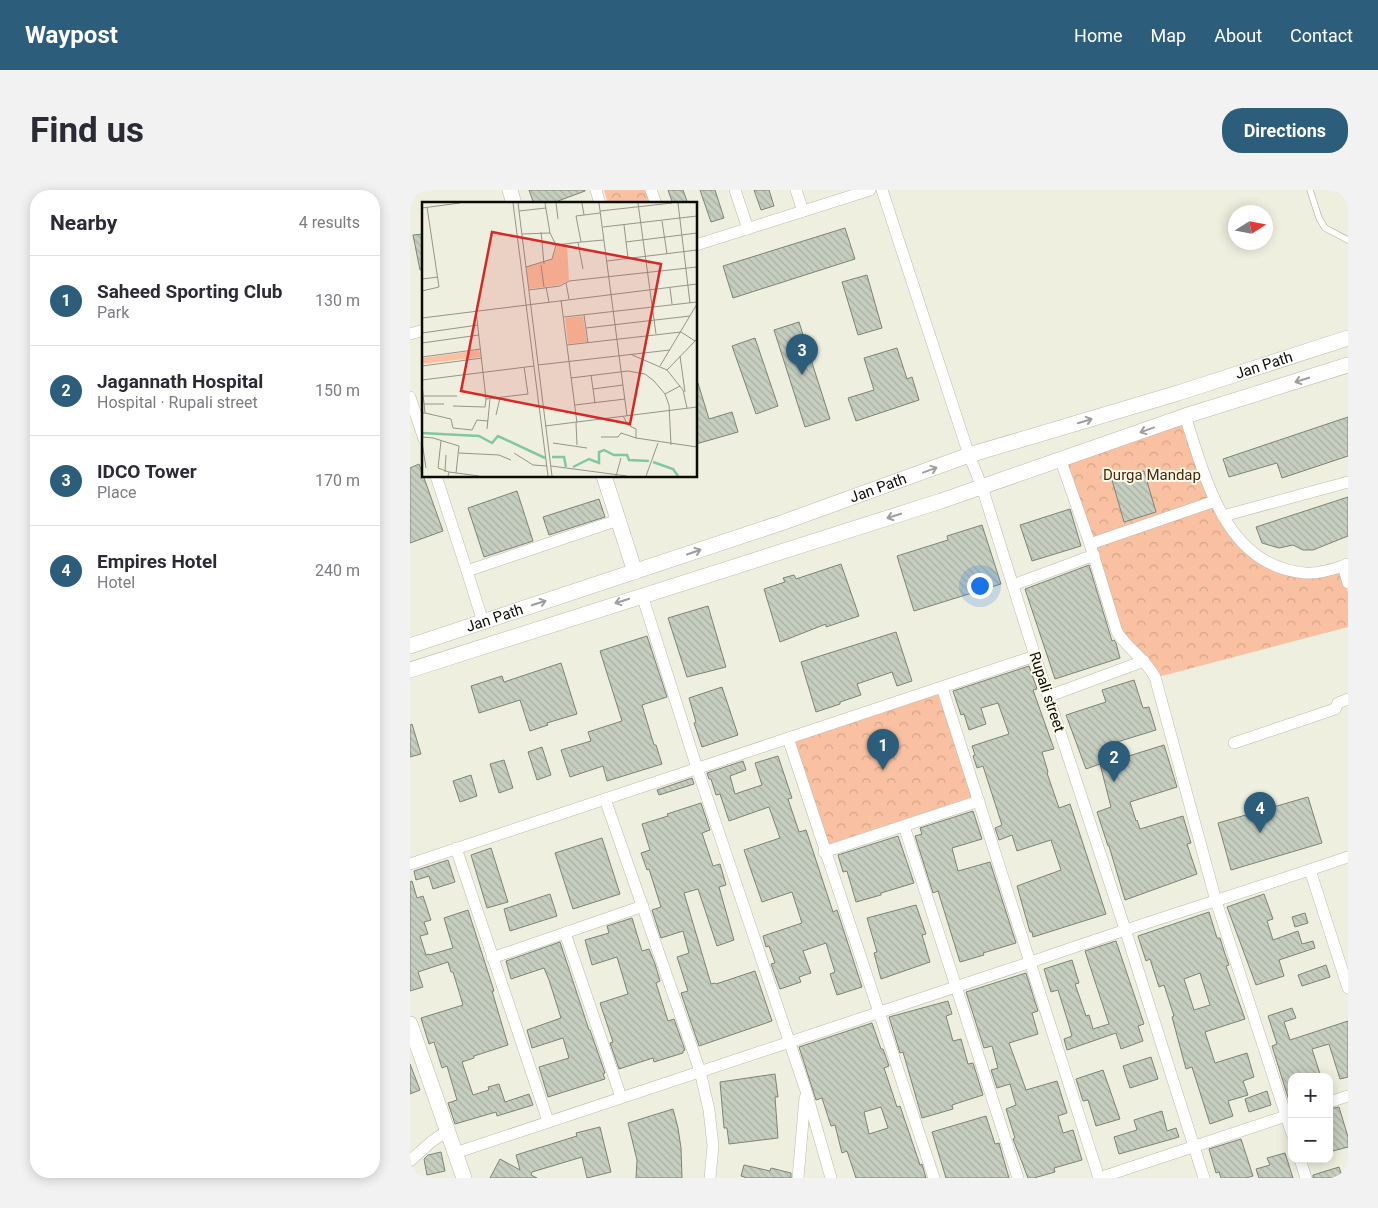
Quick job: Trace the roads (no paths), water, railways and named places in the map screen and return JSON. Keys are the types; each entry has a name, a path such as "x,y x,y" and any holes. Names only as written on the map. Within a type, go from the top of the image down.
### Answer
{"main road":[{"name":"Jan Path","path":"410,646 784,522 969,455 1178,393 1348,338"},
{"name":"Jan Path","path":"410,670 982,487 1061,461 1185,416 1348,365"},
{"path":"605,478 635,572"},
{"path":"410,1024 464,1178"}],"street":[{"path":"651,190 655,202"},
{"path":"735,190 748,229"},
{"path":"796,190 803,212"},
{"path":"698,244 870,190"},
{"name":"Rupali street","path":"882,190 969,455 982,487 1204,1178"},
{"path":"410,397 413,416 422,435"},
{"path":"1185,416 1215,500 1223,516 1237,536 1256,556 1282,568 1306,573 1324,572 1345,565 1348,583"},
{"path":"1061,461 1094,556 1117,632 1124,643 1144,661 1155,677 1216,901 1288,1112"},
{"path":"437,478 482,622"},
{"path":"1223,516 1348,482"},
{"path":"1090,544 1215,500"},
{"path":"467,571 618,520"},
{"path":"1013,585 1094,556"},
{"path":"642,595 697,768 806,1091 831,1178"},
{"path":"410,864 1035,656"},
{"path":"1048,696 1144,661"},
{"path":"942,687 1099,1178 1288,1115"},
{"path":"1234,743 1336,709 1338,703 1348,699"},
{"path":"788,738 824,852 934,1178"},
{"path":"605,799 700,1071 709,1110 713,1146 710,1178"},
{"path":"824,852 979,801"},
{"path":"904,826 1018,1178"},
{"path":"456,848 548,1121"},
{"path":"454,1153 1348,856"},
{"path":"1310,870 1348,988"},
{"path":"492,958 643,906"},
{"path":"565,933 621,1097"},
{"path":"798,1178 806,1091"},
{"path":"1333,1101 1348,1096"},
{"path":"410,1161 431,1142 447,1131"},
{"path":"1301,1163 1306,1178"}],"lane":[{"path":"1310,190 1318,218 1325,228 1348,240"}],"place":[{"name":"IDCO Tower","path":"802,375"},
{"name":"Saheed Sporting Club","path":"883,770"},
{"name":"Jagannath Hospital","path":"1114,782"},
{"name":"Empires Hotel","path":"1260,833"}],"park label":[{"name":"Durga Mandap","path":"1152,475"}]}
